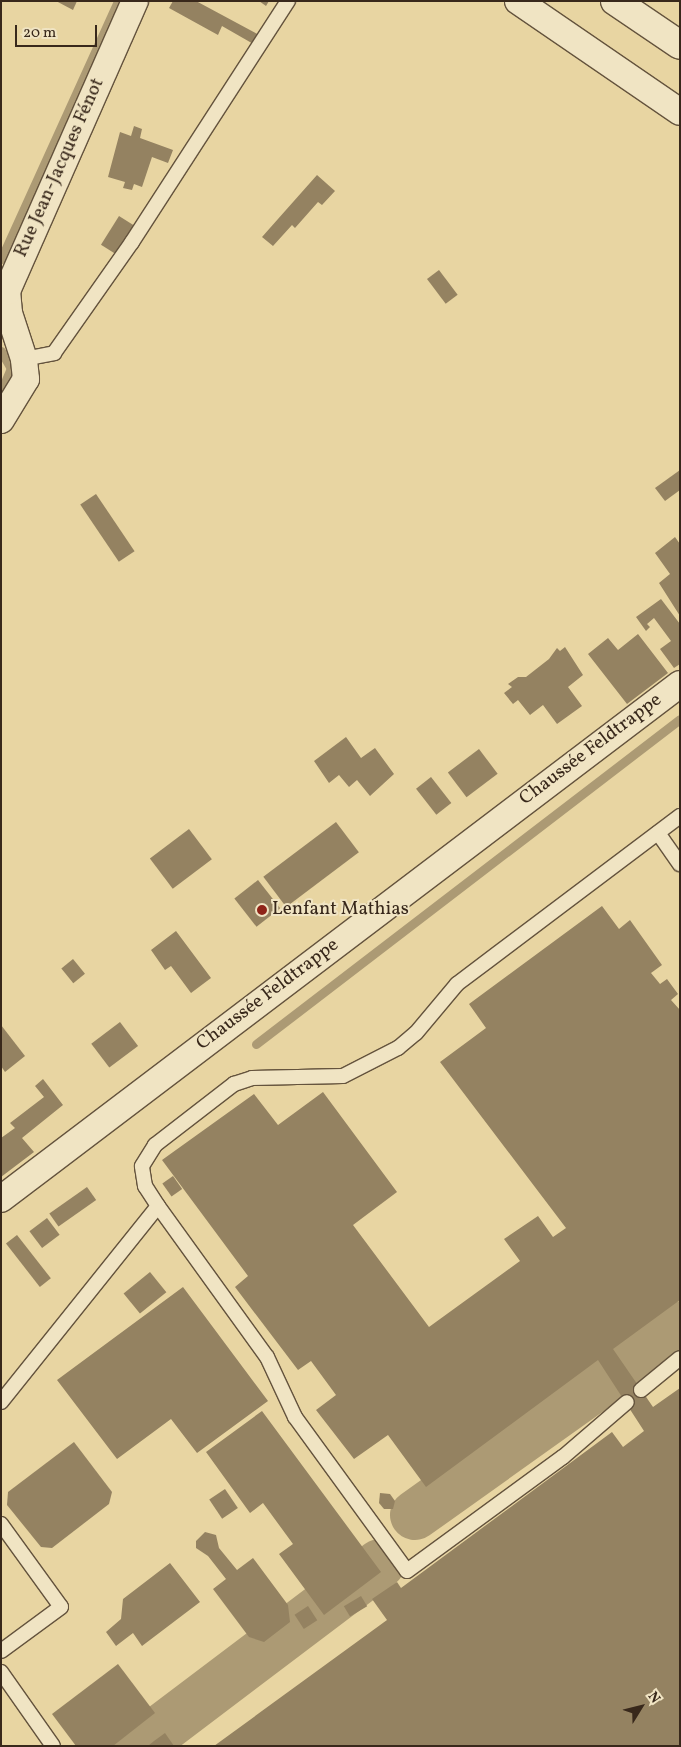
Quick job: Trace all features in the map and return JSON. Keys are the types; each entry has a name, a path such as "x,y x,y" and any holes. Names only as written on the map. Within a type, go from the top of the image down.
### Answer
{"main road":[{"path":"615,1 680,45"}],"street":[{"name":"Rue Jean-Jacques Fénot","path":"1,420 24,386 24,359 9,313 7,290 135,1"},
{"path":"518,1 680,112"},
{"name":"Chaussée Feldtrappe","path":"1,1199 680,684"}],"lane":[{"path":"24,359 54,353 132,242 288,1"},
{"path":"627,1402 563,1458 407,1571 295,1417 267,1357 158,1206 142,1176 144,1158 155,1145 223,1091 252,1078 331,1078 350,1074 369,1065 408,1041 457,984 680,816"},
{"path":"658,833 680,864"},
{"path":"1,1402 158,1206"},
{"path":"641,1390 680,1358"},
{"path":"1,1524 61,1607 1,1651"},
{"path":"1,1672 53,1746"}],"building":[{"path":"56,1 77,1 73,10"},
{"path":"173,1 196,1 263,37 257,46 222,26 218,35 169,8"},
{"path":"259,1 269,1 266,6"},
{"path":"134,126 142,129 140,138 173,150 168,163 152,157 142,187 134,184 132,190 123,188 125,182 108,177 120,132 131,136"},
{"path":"317,175 335,191 322,205 318,202 295,228 292,225 273,246 262,237"},
{"path":"119,216 138,228 120,256 101,245"},
{"path":"439,270 458,295 446,304 427,279"},
{"path":"680,470 680,490 665,501 655,488"},
{"path":"96,494 135,551 119,562 80,505"},
{"path":"675,537 680,544 680,616 659,583 670,574 655,553"},
{"path":"661,599 680,624 680,664 674,668 660,649 671,641 654,618 647,624 650,627 646,631 636,617"},
{"path":"638,634 668,673 627,704 588,654 608,638 618,650"},
{"path":"565,647 583,675 568,687 582,706 557,724 543,705 530,715 518,700 513,704 504,693 512,687 508,684 518,677 526,677 549,659 557,648 560,651"},
{"path":"346,737 361,758 375,748 394,774 370,796 357,780 349,787 339,775 329,783 314,761"},
{"path":"479,749 498,774 467,797 448,772"},
{"path":"431,777 451,803 436,815 416,789"},
{"path":"336,822 359,852 286,907 263,877"},
{"path":"189,829 212,859 173,889 150,858"},
{"path":"258,880 280,908 257,927 234,898"},
{"path":"602,906 619,929 630,920 662,965 651,973 660,984 667,979 678,994 671,1000 680,1010 680,1300 613,1349 653,1407 680,1388 680,1746 214,1746 387,1620 372,1599 397,1582 401,1588 612,1432 623,1447 644,1431 598,1360 426,1487 388,1435 354,1459 316,1410 336,1395 311,1361 298,1370 235,1287 248,1276 162,1160 254,1094 278,1125 323,1092 397,1192 353,1225 429,1327 520,1261 504,1239 538,1216 553,1237 566,1228 440,1062 486,1028 469,1004"},
{"path":"176,931 211,978 191,993 171,966 165,970 151,950"},
{"path":"73,959 85,974 73,983 61,968"},
{"path":"120,1022 138,1046 109,1068 91,1044"},
{"path":"1,1025 25,1056 5,1072 1,1066"},
{"path":"43,1079 63,1105 22,1138 34,1152 1,1177 1,1138 15,1128 10,1123 44,1097 35,1086"},
{"path":"173,1176 182,1189 172,1197 162,1183"},
{"path":"87,1187 96,1200 58,1226 49,1213"},
{"path":"47,1218 60,1235 42,1248 29,1231"},
{"path":"17,1235 51,1278 40,1287 6,1244"},
{"path":"150,1272 166,1292 140,1314 124,1293"},
{"path":"183,1287 268,1401 197,1453 171,1419 117,1459 57,1380"},
{"path":"262,1411 381,1572 324,1615 279,1554 293,1544 263,1503 250,1513 206,1452"},
{"path":"74,1442 112,1492 109,1504 52,1548 41,1547 7,1505 8,1492"},
{"path":"225,1489 238,1508 222,1519 209,1500"},
{"path":"380,1493 390,1494 395,1501 393,1509 384,1509 379,1503"},
{"path":"205,1532 216,1535 219,1548 237,1570 253,1558 288,1605 290,1622 264,1642 249,1637 213,1589 226,1579 208,1556 196,1548 196,1541"},
{"path":"170,1563 200,1602 142,1646 133,1633 116,1646 106,1632 121,1619 123,1599"},
{"path":"361,1596 367,1606 350,1617 344,1606"},
{"path":"308,1606 317,1620 304,1629 295,1615"},
{"path":"118,1664 155,1713 113,1746 76,1746 52,1714"},
{"path":"165,1733 174,1746 148,1746 154,1741"}],"waterway":[{"path":"1,259 118,1"},
{"path":"1,351 11,368 1,391"},
{"path":"256,1044 680,719"},
{"path":"415,1515 680,1326"},
{"path":"139,1746 380,1564"}],"place":[{"name":"Lenfant Mathias","path":"262,910"}]}
